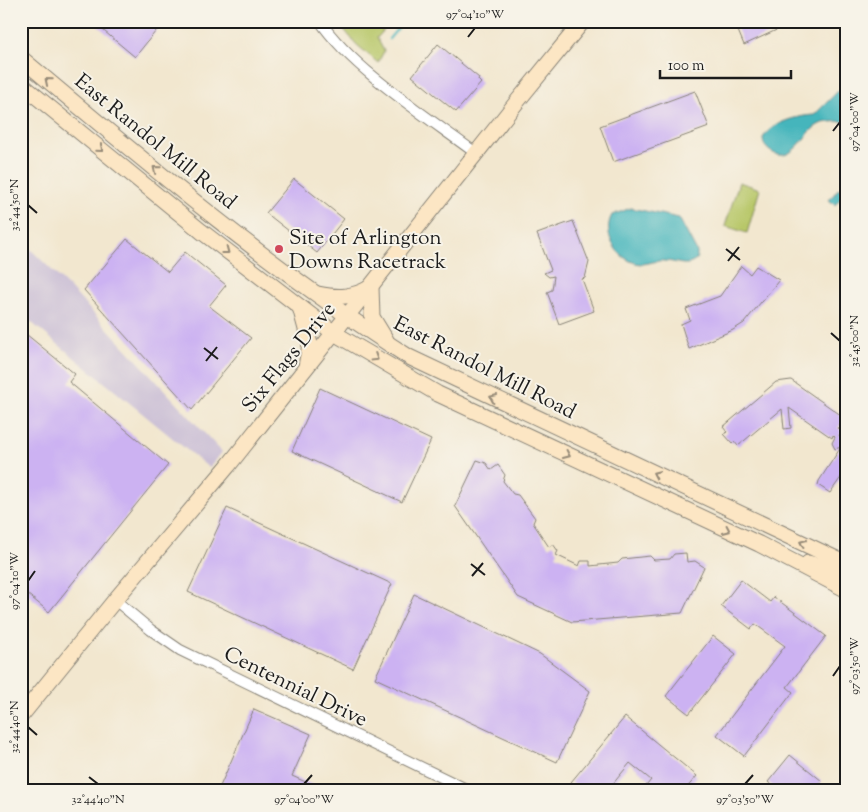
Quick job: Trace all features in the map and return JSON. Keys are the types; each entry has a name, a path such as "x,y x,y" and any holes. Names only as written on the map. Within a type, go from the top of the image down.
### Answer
{"main road":[{"name":"Six Flags Drive","path":"22,713 228,466 583,21"},
{"name":"East Randol Mill Road","path":"21,58 202,207 314,294 390,345 447,376 847,564"},
{"name":"East Randol Mill Road","path":"21,84 201,231 334,333 438,394 792,561 847,590"},
{"path":"314,294 345,298 359,294 371,287 372,317 390,345"},
{"path":"300,307 310,344 306,367"},
{"path":"495,421 501,415 507,414 552,437 574,436"},
{"path":"792,561 822,566 847,577"}],"street":[{"path":"320,21 332,38 383,83 476,154"},
{"name":"Centennial Drive","path":"115,600 151,630 180,650 470,791"}],"shaded area":[{"path":"21,240 69,287 222,452 209,468 21,314"}],"green space":[{"path":"337,21 392,21 377,38 384,51 378,63 356,44"},
{"path":"739,182 760,189 747,233 725,226"}],"water":[{"path":"847,82 847,121 820,124 791,152 785,155 778,155 766,147 763,138 767,132 793,118 814,115"},
{"path":"839,188 845,193 835,205 829,200"},
{"path":"631,208 679,218 697,252 697,259 689,264 661,261 641,264 625,258 619,253 610,238 609,222 612,215"}],"building":[{"path":"92,21 164,21 135,57"},
{"path":"734,21 796,21 744,45"},
{"path":"438,44 479,78 478,80 481,83 456,112 412,76"},
{"path":"695,91 709,127 613,162 600,126"},
{"path":"294,179 344,219 317,253 266,213"},
{"path":"573,221 589,262 585,278 582,279 594,311 559,324 547,292 552,290 554,276 549,277 544,273 551,270 537,234"},
{"path":"127,239 168,272 185,252 226,285 209,306 251,338 192,410 84,290"},
{"path":"741,266 750,274 756,266 779,280 744,323 733,330 689,349 681,324 690,320 686,309 720,296"},
{"path":"21,330 75,374 69,382 168,465 49,612 21,589"},
{"path":"791,380 845,418 838,428 842,431 839,436 842,434 842,439 846,442 844,445 847,441 847,469 830,493 818,485 841,447 835,449 832,443 835,437 833,435 832,438 789,408 791,428 784,429 782,409 738,446 734,441 732,443 724,434 727,432 723,427 776,382"},
{"path":"320,388 431,440 402,502 292,451"},
{"path":"477,460 486,463 491,470 498,465 505,475 503,481 513,494 518,495 535,518 533,523 549,547 553,544 558,551 556,555 579,566 581,561 590,561 590,566 618,563 622,559 650,556 654,560 670,559 674,554 686,553 687,562 695,561 704,567 682,613 572,622 518,597 455,506"},
{"path":"227,508 392,584 353,669 188,592"},
{"path":"741,580 770,602 774,597 826,636 787,687 793,692 744,756 717,735 785,646 755,624 751,629 721,606"},
{"path":"414,594 540,654 590,691 557,762 375,678"},
{"path":"713,636 736,654 689,714 666,696"},
{"path":"254,709 311,734 292,776 326,791 218,791"},
{"path":"625,717 697,776 684,791 642,791 651,780 630,763 607,791 582,791 571,782"},
{"path":"790,755 822,781 814,791 779,791 768,782"}],"waterway":[{"path":"389,39 404,21"}],"place":[{"name":"Site of Arlington Downs Racetrack","path":"279,249"}]}
